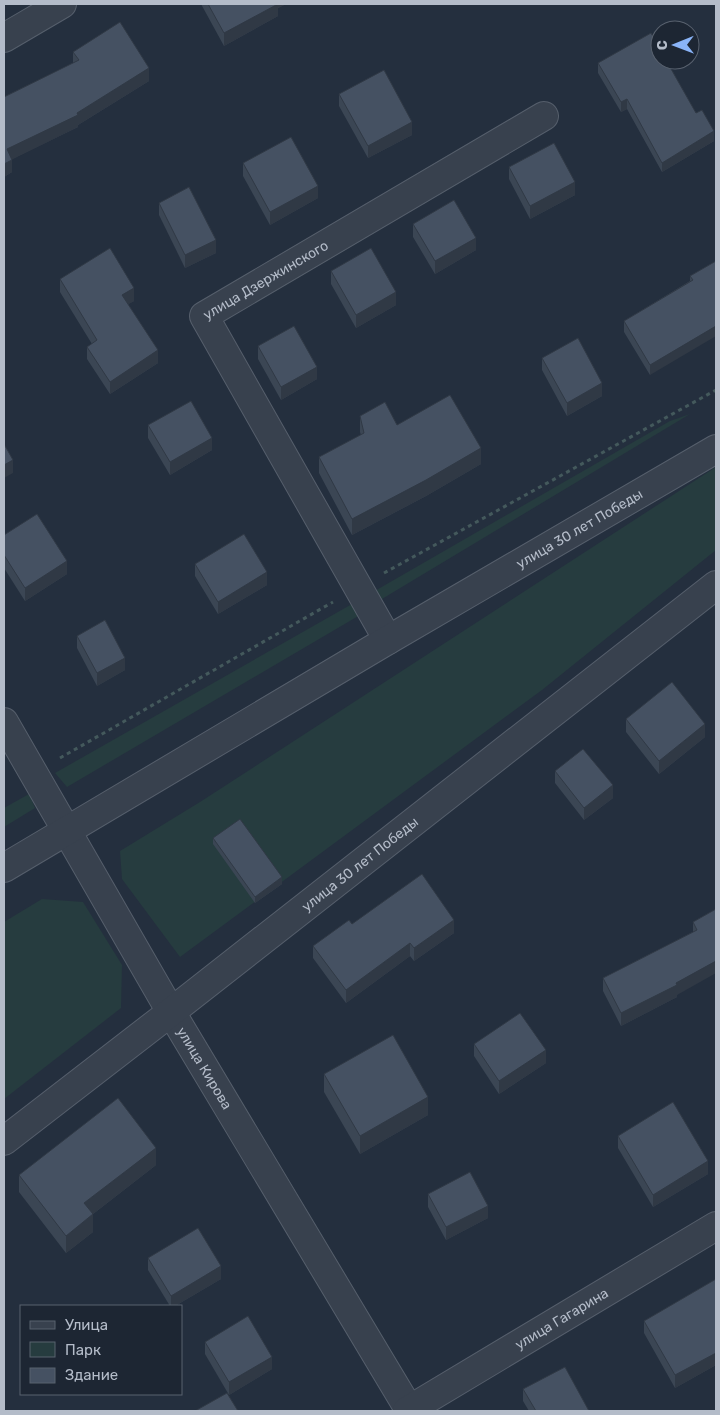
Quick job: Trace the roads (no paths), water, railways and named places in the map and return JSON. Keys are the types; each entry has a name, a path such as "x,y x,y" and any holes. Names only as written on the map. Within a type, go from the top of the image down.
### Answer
{"street":[{"path":"4,38 58,5"},
{"name":"улица Дзержинского","path":"388,640 204,316 544,116"},
{"name":"улица 30 лет Победы","path":"4,868 388,640 716,449"},
{"name":"улица 30 лет Победы","path":"4,1141 716,585"},
{"name":"улица Кирова","path":"4,722 171,1012 409,1411"},
{"name":"улица Гагарина","path":"409,1411 716,1226"}]}
